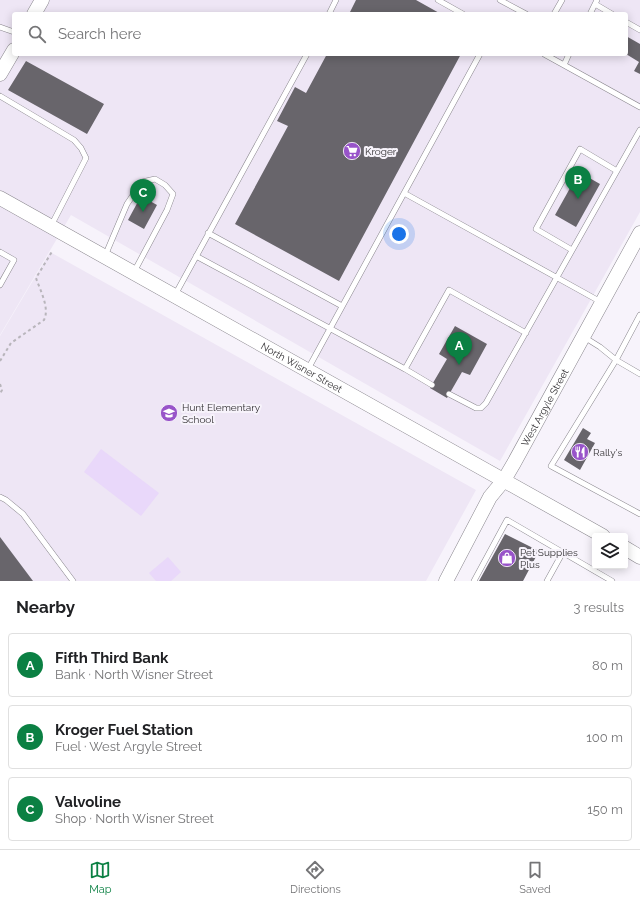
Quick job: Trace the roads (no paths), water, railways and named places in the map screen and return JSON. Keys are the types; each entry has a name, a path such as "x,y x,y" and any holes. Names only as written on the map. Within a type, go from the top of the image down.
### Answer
{"street":[{"path":"35,12 42,0"},
{"path":"0,74 12,53"},
{"name":"North Wisner Street","path":"0,198 598,533"},
{"name":"West Argyle Street","path":"446,581 490,497 504,480 640,233"},
{"path":"628,550 640,557"}],"lane":[{"path":"330,12 336,0"},
{"path":"438,0 459,12"},
{"path":"500,0 522,12"},
{"path":"555,12 562,0"},
{"path":"591,12 596,2 609,12"},
{"path":"628,23 640,30"},
{"path":"0,27 12,31"},
{"path":"174,296 306,56"},
{"path":"307,370 479,56"},
{"path":"548,56 640,107"},
{"path":"564,64 568,56"},
{"path":"0,96 74,140 81,148 86,158 50,226"},
{"path":"449,394 476,408 481,408 486,403 640,130"},
{"path":"572,250 536,229 580,149 617,171"},
{"path":"104,257 127,204 142,182 155,179 165,185 173,194 167,210 133,273"},
{"path":"404,193 602,303"},
{"path":"208,234 342,306"},
{"path":"0,252 14,260 0,286"},
{"path":"196,256 432,385"},
{"path":"405,370 449,290 526,333"},
{"path":"640,315 616,360 551,466 640,514"},
{"path":"583,337 600,347 616,360 640,374"},
{"path":"0,497 23,514 72,581"},
{"path":"474,581 507,520 612,581"},
{"path":"547,581 563,552"}],"place":[{"name":"Kroger","path":"352,151"},
{"name":"Kroger Fuel Station","path":"578,199"},
{"name":"Valvoline","path":"143,212"},
{"name":"Fifth Third Bank","path":"459,365"},
{"name":"Hunt Elementary School","path":"169,413"},
{"name":"Rally's","path":"580,452"},
{"name":"Pet Supplies Plus","path":"507,558"}]}
